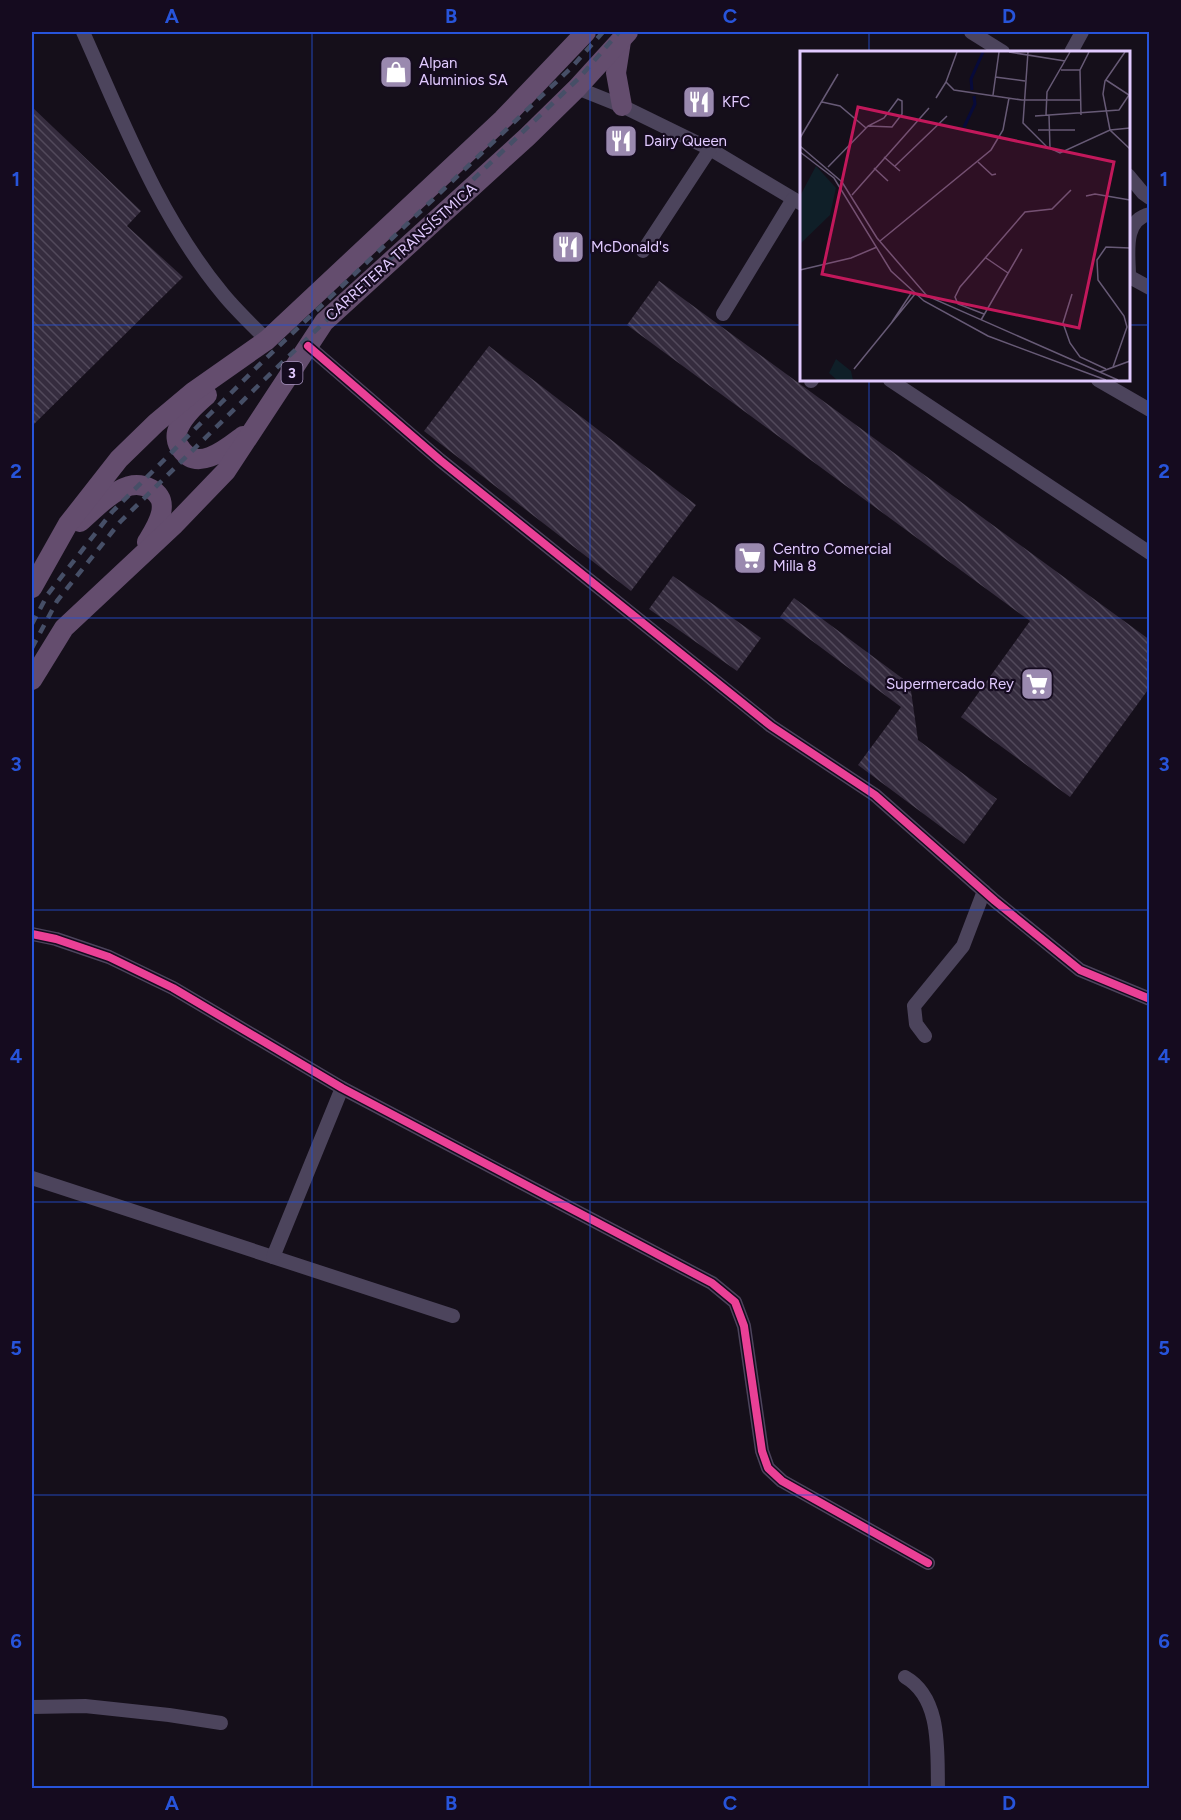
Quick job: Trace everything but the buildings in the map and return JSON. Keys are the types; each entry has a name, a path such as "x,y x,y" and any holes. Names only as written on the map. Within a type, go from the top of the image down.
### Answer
{"main road":[{"name":"CARRETERA TRANSÍSTMICA","path":"32,588 57,541 119,459 156,423 193,392 267,340 503,118 586,32"},
{"name":"CARRETERA TRANSÍSTMICA","path":"32,680 64,628 173,526 226,471 324,322 527,138 625,36"},
{"path":"622,106 616,73 625,36"},
{"path":"240,361 185,417 178,428 177,441 188,456 209,458 221,452 258,424"},
{"path":"57,541 117,492 131,486 143,486 156,492 162,510 157,527 134,562"}],"street":[{"path":"83,32 147,175 181,235 222,294 267,340"},
{"path":"971,32 1001,51"},
{"path":"1072,51 1082,32"},
{"path":"577,88 622,106 710,149 797,201 723,314"},
{"path":"643,251 710,149"},
{"path":"1130,177 1149,198"},
{"path":"1130,235 1132,225 1142,216 1149,214"},
{"path":"1130,277 1149,288"},
{"path":"308,345 440,460 771,726 875,795 984,891 1080,970 1149,999"},
{"path":"891,381 1149,553"},
{"path":"1100,381 1149,410"},
{"path":"926,1036 916,1024 914,1006 963,946 984,891"},
{"path":"32,934 56,939 109,957 173,988 342,1088 712,1283 735,1302 744,1326 762,1451 768,1468 782,1481 928,1563"},
{"path":"273,1257 342,1088"},
{"path":"32,1178 453,1316"},
{"path":"904,1677 912,1681 929,1704 937,1738 939,1788"},
{"path":"32,1707 85,1706 221,1723"}],"railway":[{"path":"32,624 48,594 112,512 257,367 572,67 603,32"},
{"path":"32,648 57,601 120,522 265,379 580,77 619,32"}],"cycle path":[{"path":"308,346 440,460 771,726 875,795 995,901 1080,970 1150,999"},
{"path":"32,934 56,939 109,957 173,988 342,1088 712,1283 735,1302 744,1326 762,1451 768,1468 782,1481 928,1563"}],"place":[{"name":"Alpan Aluminios SA","path":"396,72"},
{"name":"KFC","path":"699,102"},
{"name":"Dairy Queen","path":"621,141"},
{"name":"McDonald's","path":"568,247"},
{"name":"Centro Comercial Milla 8","path":"750,558"},
{"name":"Supermercado Rey","path":"1037,684"}]}
